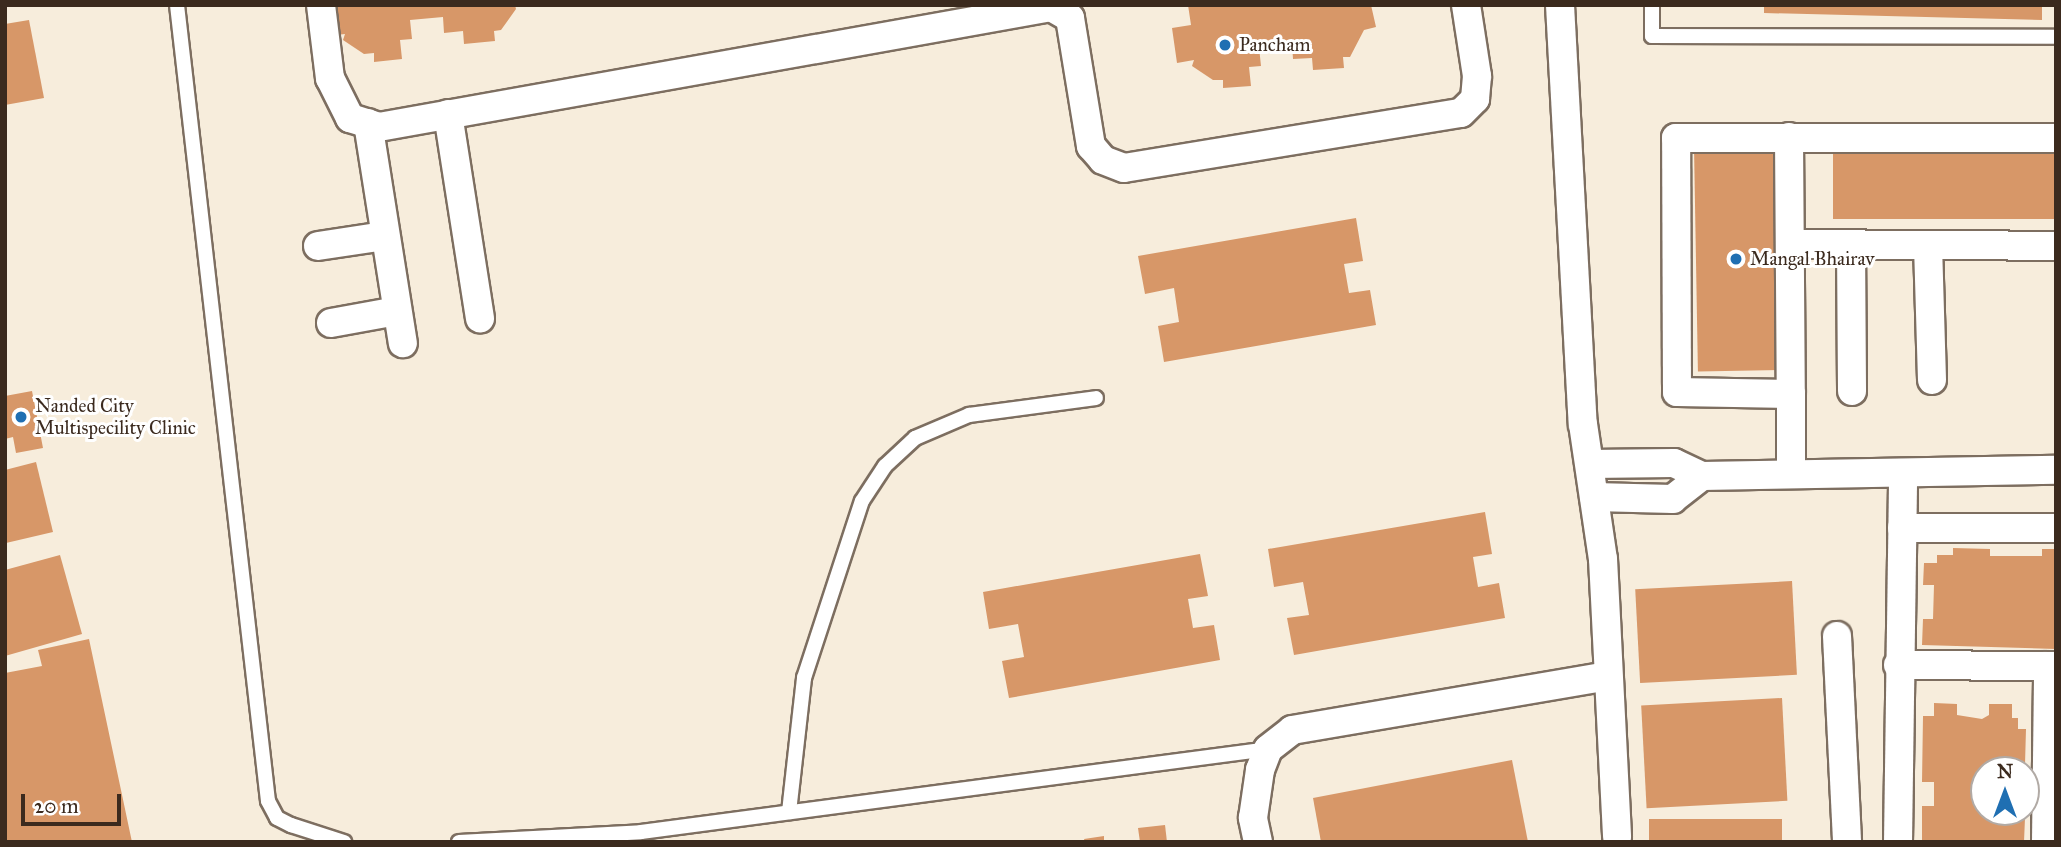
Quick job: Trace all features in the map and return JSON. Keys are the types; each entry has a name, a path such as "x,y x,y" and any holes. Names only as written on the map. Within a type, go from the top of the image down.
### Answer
{"street":[{"path":"321,5 330,78 350,118 379,127 1051,7 1070,18 1091,146 1103,160 1124,168 1461,113 1475,99 1476,76 1466,5"},
{"path":"1560,5 1583,424 1602,559 1617,838"},
{"path":"448,114 480,319"},
{"path":"368,123 403,343"},
{"path":"1790,394 1677,392 1675,140 1680,135 2056,138"},
{"path":"1789,137 1790,474"},
{"path":"318,246 385,236"},
{"path":"1791,244 2056,246"},
{"path":"1851,244 1852,391"},
{"path":"1928,245 1932,380"},
{"path":"331,323 397,312"},
{"path":"1590,464 1674,463 1702,476 2056,470"},
{"path":"1898,842 1898,665 1903,473"},
{"path":"1594,498 1673,499 1702,476"},
{"path":"1902,528 2056,528"},
{"path":"1837,636 1847,842"},
{"path":"1898,665 2052,666 2046,842"},
{"path":"1258,842 1253,818 1260,770 1268,750 1292,730 1607,676"}],"lane":[{"path":"177,5 268,801 277,818 344,842"},
{"path":"1652,5 1652,36 2056,37"},
{"path":"789,812 804,678 862,501 885,466 915,438 969,415 1096,398"},
{"path":"459,842 641,832 1268,750"}],"building":[{"path":"323,5 515,5 516,9 501,30 494,31 495,41 464,44 463,31 444,33 443,17 410,20 412,39 400,40 402,59 374,62 374,53 364,54 343,40 345,34 328,36"},
{"name":"Pancham","path":"1188,5 1371,5 1376,27 1364,30 1350,57 1343,57 1344,68 1313,70 1312,58 1293,59 1292,44 1259,47 1261,66 1249,67 1251,86 1223,88 1223,80 1213,80 1192,66 1194,60 1177,63 1172,28 1191,25"},
{"path":"1764,5 2042,5 2042,20 1764,13"},
{"path":"29,20 44,98 5,105 5,24"},
{"name":"Mangal Bhairav","path":"1833,145 2056,145 2056,219 1833,219"},
{"name":"Mangal Bhairav","path":"1776,146 1780,370 1698,371 1694,147"},
{"path":"1356,218 1363,261 1344,264 1349,293 1370,290 1376,325 1164,362 1158,326 1179,322 1174,288 1145,294 1138,256"},
{"name":"Nanded City Multispecility Clinic","path":"32,391 43,448 16,453 13,437 5,439 5,396"},
{"path":"36,462 53,532 6,543 5,470"},
{"path":"1485,512 1492,554 1473,557 1478,587 1499,583 1505,618 1294,655 1287,618 1309,615 1303,582 1274,587 1268,549"},
{"path":"1953,548 1990,549 1990,556 2042,556 2042,549 2056,549 2056,649 1922,645 1923,619 1933,619 1934,585 1923,585 1924,563 1937,563 1937,555 1953,555"},
{"path":"1200,554 1208,596 1188,599 1193,628 1214,625 1220,660 1009,698 1002,661 1024,657 1018,624 989,629 983,592"},
{"path":"60,555 82,634 5,656 5,570"},
{"path":"1792,581 1797,675 1640,683 1635,589"},
{"path":"89,639 132,842 5,842 5,673 42,666 38,650"},
{"path":"1782,698 1787,801 1647,808 1641,705"},
{"path":"1934,703 1957,704 1957,715 1982,719 1989,715 1989,704 2012,704 2012,718 2018,718 2018,729 2026,729 2025,756 1970,756 1970,826 2025,826 2024,842 1922,842 1922,806 1934,806 1934,782 1922,782 1923,716 1934,716"},
{"path":"1512,760 1528,842 1321,842 1313,798"},
{"path":"1649,819 1782,819 1782,842 1649,842"},
{"path":"1165,825 1167,842 1140,842 1138,828"},
{"path":"1104,836 1104,842 1085,842 1084,839"}],"place":[{"name":"Pancham","path":"1225,45"},
{"name":"Mangal Bhairav","path":"1736,259"},
{"name":"Nanded City Multispecility Clinic","path":"21,417"}]}
